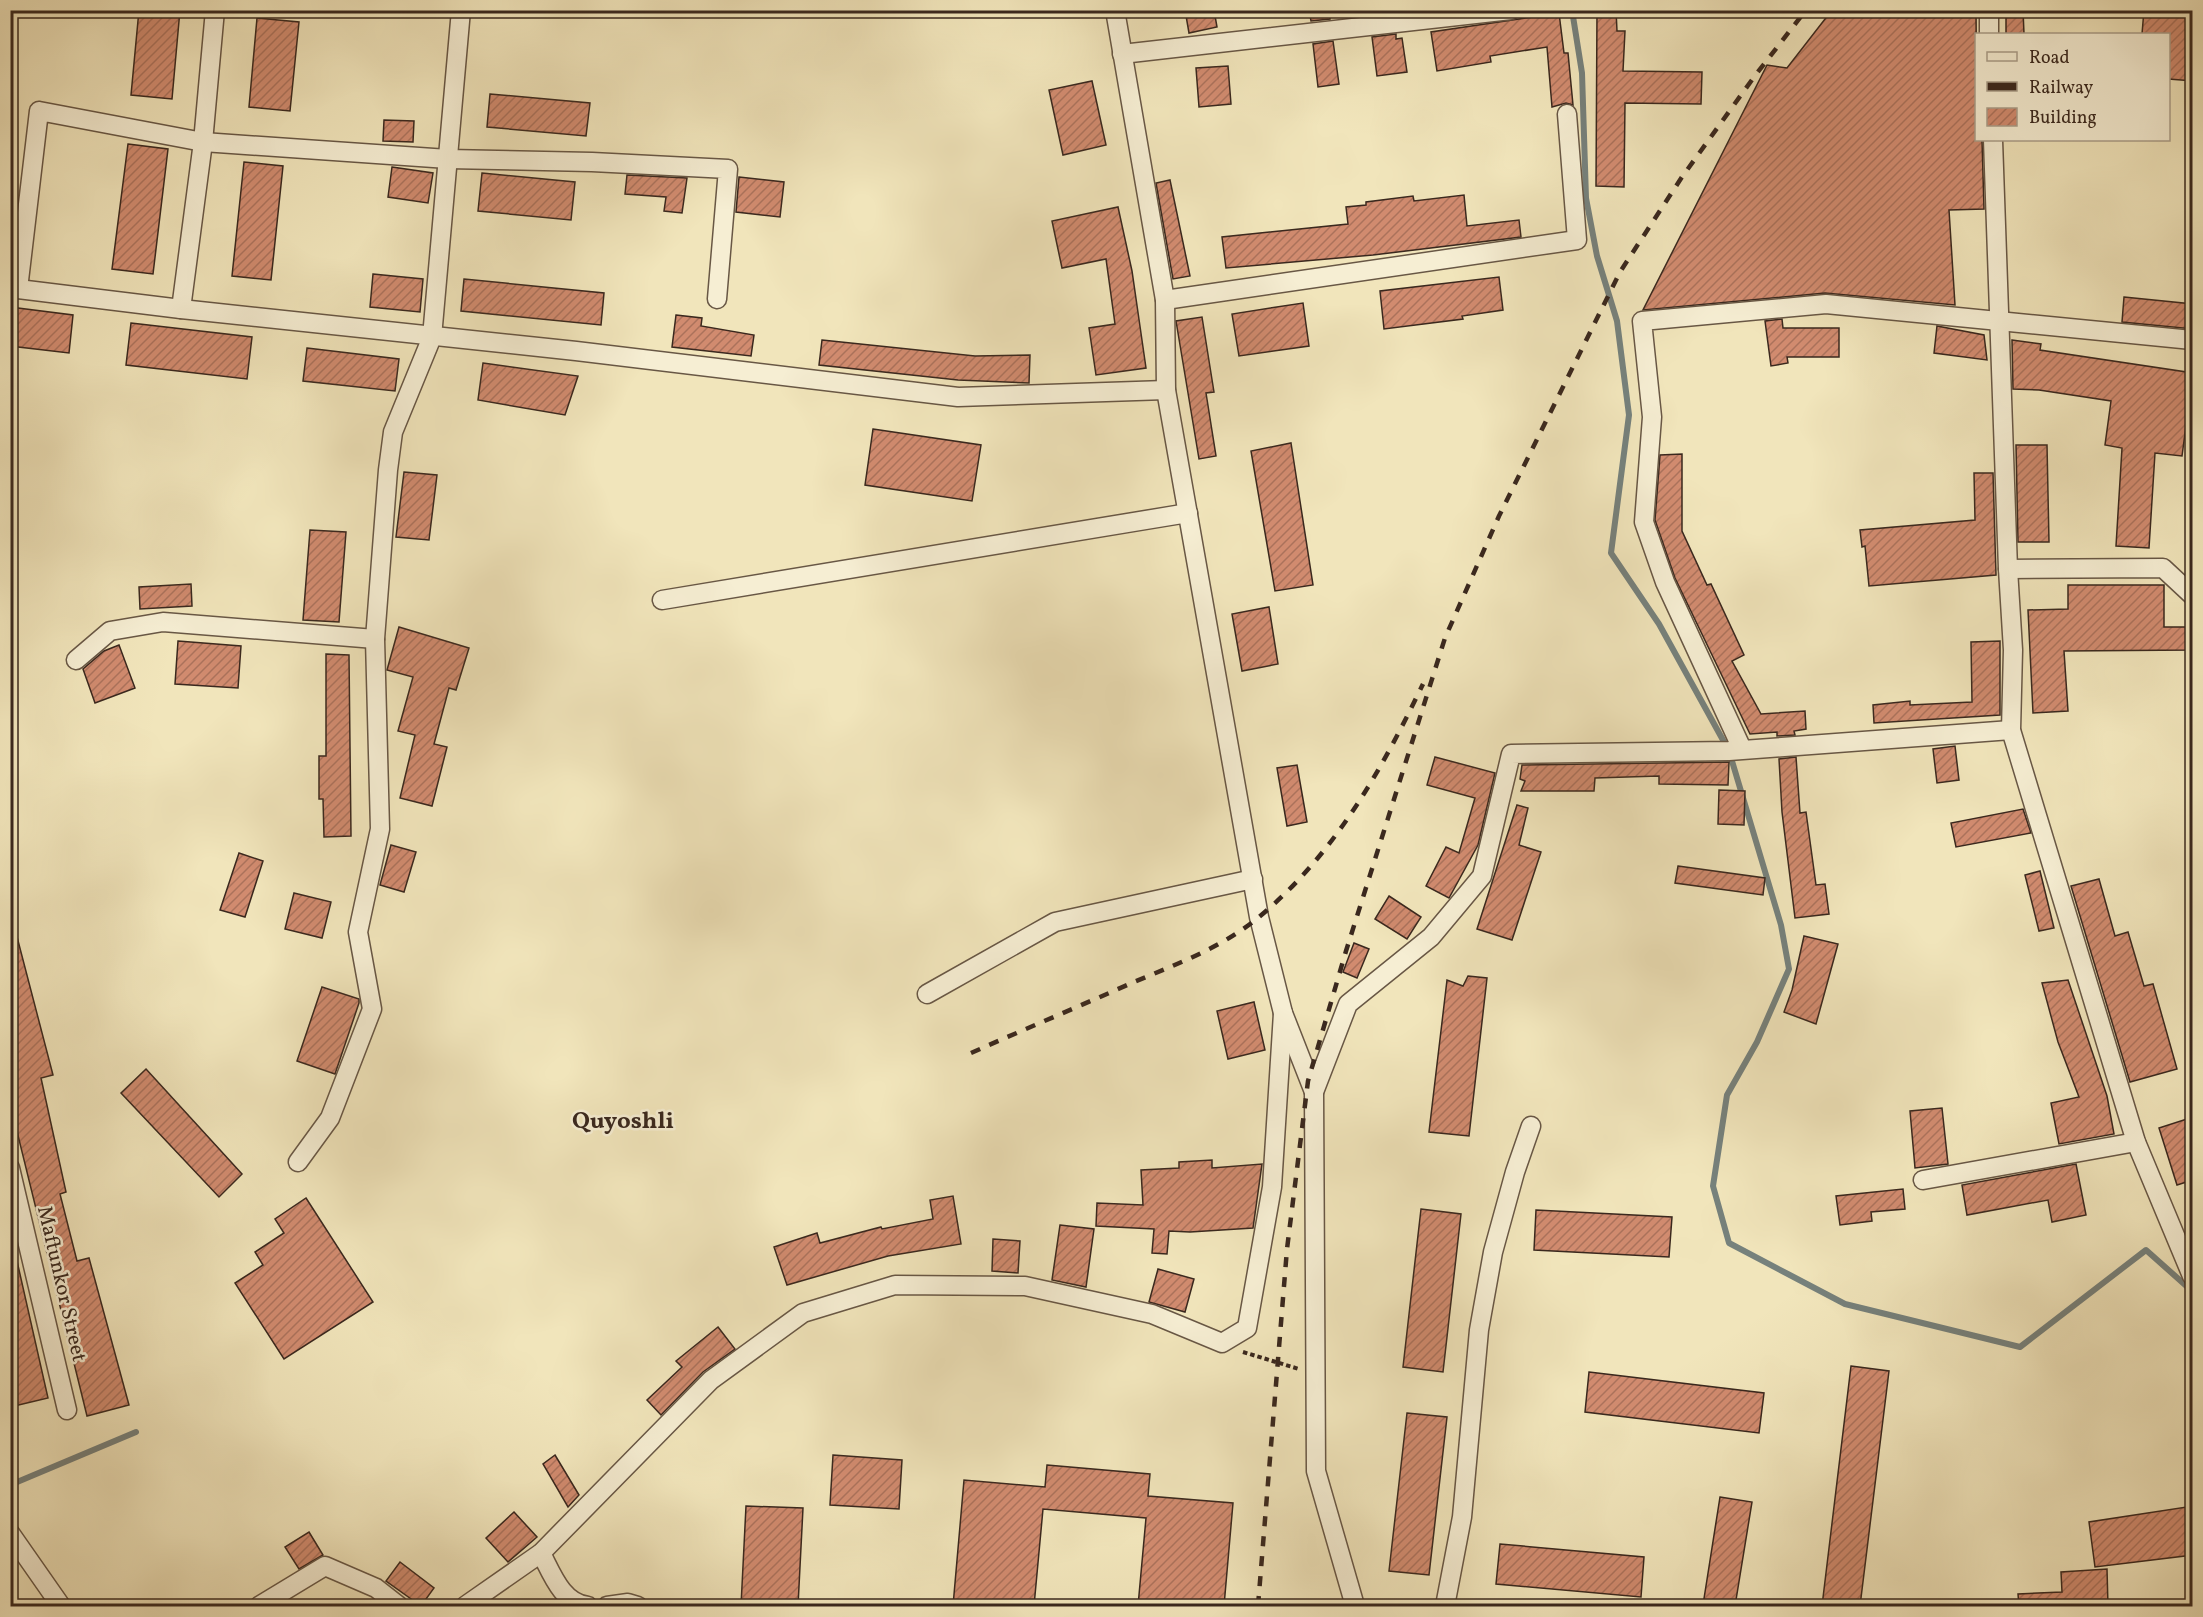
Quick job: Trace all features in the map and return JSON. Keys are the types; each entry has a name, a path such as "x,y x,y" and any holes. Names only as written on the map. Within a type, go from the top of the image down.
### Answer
{"street":[{"path":"181,309 203,142 215,10"},
{"path":"298,1162 330,1118 372,1009 358,932 380,829 375,639 393,432 432,337 461,10"},
{"path":"1115,10 1165,300 1166,390 1259,917 1283,1013 1314,1092"},
{"path":"1122,54 1511,10"},
{"path":"1989,10 1989,33"},
{"path":"717,299 728,169 592,162 448,159 203,142 39,111 14,289 432,337 576,351 958,397 1166,390"},
{"path":"1165,300 1577,240 1567,114"},
{"path":"1993,141 2008,569 2013,650 2012,730 2136,1142 2193,1276"},
{"path":"1742,749 1665,582 1644,522 1652,417 1642,321 1826,304 2000,319 2193,340"},
{"path":"662,600 1188,513"},
{"path":"2008,569 2163,568 2193,595"},
{"path":"76,660 110,631 163,622 375,639"},
{"path":"1355,1606 1316,1471 1314,1092 1348,1004 1431,937 1482,876 1511,754 1742,749 2012,730"},
{"path":"927,994 1055,922 1253,879"},
{"path":"465,1606 541,1553 711,1380 803,1313 895,1284 1025,1286 1152,1314 1222,1343 1247,1328 1272,1187 1283,1013"},
{"path":"1445,1606 1462,1517 1470,1407 1493,1252 1515,1172 1532,1126"},
{"path":"1923,1180 2136,1142"},
{"name":"Maftunkor Street","path":"10,1168 67,1410"},
{"path":"10,1533 62,1606"},
{"path":"541,1553 563,1593 579,1605 588,1606"},
{"path":"259,1606 325,1566 376,1588 399,1606"},
{"path":"607,1606 628,1603 638,1606"}],"path":[{"path":"1222,1343 1278,1364 1314,1373"}],"building":[{"path":"139,10 180,10 172,99 131,95"},
{"path":"1185,10 1214,10 1217,27 1189,33"},
{"path":"1309,10 1329,10 1330,19 1311,21"},
{"path":"1597,10 1616,10 1617,31 1625,31 1623,71 1702,72 1701,104 1625,103 1624,187 1596,186"},
{"path":"1832,10 1976,10 1975,141 1982,141 1984,209 1949,210 1955,305 1825,293 1643,310 1767,65 1787,68"},
{"path":"2006,10 2023,10 2024,33 2006,33"},
{"path":"2144,10 2193,10 2193,81 2170,79 2170,33 2142,33"},
{"path":"1559,13 1564,53 1568,53 1573,105 1566,103 1552,107 1547,47 1490,56 1491,62 1437,71 1431,32"},
{"path":"257,18 299,22 290,111 249,107"},
{"path":"1396,34 1396,39 1402,38 1407,72 1377,76 1372,37"},
{"path":"1333,41 1339,84 1318,87 1313,44"},
{"path":"1228,66 1231,104 1199,107 1196,68"},
{"path":"1092,81 1106,145 1063,155 1049,90"},
{"path":"490,94 590,103 586,136 487,127"},
{"path":"384,120 414,121 413,142 383,141"},
{"path":"128,144 168,149 153,274 112,269"},
{"path":"244,162 283,166 271,280 232,276"},
{"path":"392,167 433,173 428,203 388,197"},
{"path":"482,173 575,182 571,220 478,211"},
{"path":"627,175 687,178 682,213 664,211 666,197 625,194"},
{"path":"739,177 784,182 780,217 736,212"},
{"path":"1170,180 1190,276 1173,279 1156,183"},
{"path":"1464,195 1467,226 1519,220 1521,237 1373,255 1226,268 1222,237 1348,224 1346,207 1366,205 1366,202 1413,196 1414,201"},
{"path":"1118,207 1132,271 1146,368 1096,375 1089,328 1115,324 1106,259 1062,268 1052,221"},
{"path":"373,274 423,279 420,312 370,307"},
{"path":"1499,277 1503,310 1462,316 1463,319 1384,329 1380,291"},
{"path":"464,279 604,293 601,325 461,311"},
{"path":"2124,297 2193,304 2193,329 2122,322"},
{"path":"1303,303 1309,346 1239,356 1232,314"},
{"path":"10,307 73,315 69,353 10,346"},
{"path":"676,315 702,318 701,326 754,335 751,356 672,347"},
{"path":"1202,317 1214,392 1206,393 1216,456 1199,459 1176,321"},
{"path":"1782,319 1783,328 1839,328 1839,357 1787,357 1788,363 1771,366 1765,321"},
{"path":"131,323 252,337 247,379 126,365"},
{"path":"1937,326 1984,335 1987,360 1934,353"},
{"path":"822,340 975,356 1030,355 1029,383 958,380 819,365"},
{"path":"2012,340 2041,344 2040,350 2193,373 2182,456 2155,453 2149,548 2116,546 2122,448 2105,445 2111,401 2039,390 2013,389"},
{"path":"307,348 399,359 395,391 303,381"},
{"path":"483,363 578,376 565,415 478,400"},
{"path":"873,429 981,445 972,501 865,485"},
{"path":"1291,443 1313,585 1275,591 1251,451"},
{"path":"2016,445 2047,445 2049,542 2018,542"},
{"path":"1682,454 1682,531 1707,585 1711,584 1744,655 1732,661 1761,714 1805,711 1806,729 1794,731 1795,735 1777,736 1777,732 1750,734 1675,578 1655,520 1660,455"},
{"path":"404,472 437,475 429,540 396,537"},
{"path":"1974,473 1993,473 1996,575 1869,586 1865,546 1862,547 1860,530 1975,520"},
{"path":"310,530 346,532 339,622 303,620"},
{"path":"191,584 192,606 140,609 139,587"},
{"path":"2068,585 2164,585 2164,627 2193,627 2193,650 2064,651 2068,711 2033,713 2028,610 2068,609"},
{"path":"1269,607 1278,664 1242,671 1232,614"},
{"path":"399,627 469,648 456,690 449,688 434,744 447,747 432,806 400,798 415,735 398,731 413,677 387,670"},
{"path":"178,641 241,646 238,688 175,684"},
{"path":"2000,641 2000,715 1874,723 1873,705 1910,701 1910,705 1972,702 1971,642"},
{"path":"119,645 135,688 95,703 83,669 104,651"},
{"path":"326,654 349,655 351,836 324,837 323,799 319,799 319,756 326,756"},
{"path":"1955,746 1959,780 1937,783 1933,749"},
{"path":"1435,757 1495,773 1478,845 1449,898 1426,886 1446,847 1459,853 1475,798 1427,785"},
{"path":"1796,757 1800,813 1806,812 1816,885 1825,884 1829,914 1795,918 1782,812 1779,759"},
{"path":"1729,762 1728,785 1659,784 1659,776 1595,778 1594,791 1521,791 1525,781 1520,779 1522,765"},
{"path":"1297,765 1307,822 1287,826 1277,768"},
{"path":"1719,790 1745,791 1744,825 1718,824"},
{"path":"1517,805 1528,808 1519,845 1541,852 1512,940 1477,929"},
{"path":"2023,809 2031,833 1956,847 1951,823"},
{"path":"391,845 416,852 404,892 380,885"},
{"path":"239,853 263,861 245,917 220,910"},
{"path":"1678,866 1765,878 1763,895 1675,883"},
{"path":"2040,871 2054,928 2039,931 2025,875"},
{"path":"2099,879 2115,936 2128,932 2144,986 2153,984 2177,1069 2130,1082 2071,886"},
{"path":"294,893 331,902 322,938 285,929"},
{"path":"1389,896 1421,917 1407,939 1375,919"},
{"path":"16,933 53,1075 41,1078 66,1192 60,1194 77,1261 89,1258 129,1405 87,1416 10,1103 10,934"},
{"path":"1804,936 1838,944 1816,1024 1784,1012 1792,990"},
{"path":"1354,943 1369,949 1357,978 1343,972"},
{"path":"1468,976 1487,978 1469,1136 1429,1132 1447,980 1463,986"},
{"path":"2068,980 2107,1096 2114,1134 2059,1144 2051,1103 2079,1097 2058,1042 2042,983"},
{"path":"322,987 359,999 335,1074 297,1061"},
{"path":"1254,1002 1265,1050 1228,1059 1217,1011"},
{"path":"146,1069 242,1174 219,1197 121,1093"},
{"path":"1942,1108 1948,1164 1915,1168 1910,1111"},
{"path":"2193,1117 2193,1180 2177,1185 2159,1128"},
{"path":"1212,1160 1212,1168 1262,1164 1253,1228 1169,1231 1167,1254 1152,1253 1154,1229 1096,1226 1097,1203 1143,1205 1141,1170 1179,1168 1179,1162"},
{"path":"2076,1164 2086,1215 2052,1222 2048,1200 1967,1215 1962,1185"},
{"path":"1903,1189 1905,1209 1871,1212 1872,1221 1840,1225 1836,1196"},
{"path":"953,1196 961,1244 888,1256 787,1285 774,1247 817,1233 820,1243 881,1227 882,1229 933,1219 930,1200"},
{"path":"306,1198 373,1302 284,1359 235,1283 263,1265 255,1252 284,1233 275,1219"},
{"path":"1421,1209 1461,1214 1443,1372 1403,1367"},
{"path":"1536,1210 1672,1217 1669,1257 1534,1250"},
{"path":"1060,1225 1094,1229 1086,1287 1052,1280"},
{"path":"993,1239 1020,1241 1018,1273 992,1271"},
{"path":"10,1261 17,1261 48,1398 10,1407"},
{"path":"1158,1269 1194,1279 1185,1312 1149,1302"},
{"path":"718,1327 735,1349 703,1372 661,1415 647,1400 682,1367 676,1361"},
{"path":"1851,1366 1889,1371 1860,1606 1822,1606"},
{"path":"1589,1372 1764,1393 1759,1433 1585,1412"},
{"path":"1407,1413 1447,1417 1429,1575 1389,1571"},
{"path":"555,1455 579,1495 568,1507 543,1464"},
{"path":"833,1455 902,1460 899,1509 830,1505"},
{"path":"1047,1465 1150,1474 1148,1496 1233,1503 1224,1606 1138,1606 1146,1518 1043,1509 1034,1606 953,1606 964,1480 1045,1487"},
{"path":"1720,1497 1752,1502 1735,1606 1703,1605"},
{"path":"746,1506 803,1508 798,1606 741,1606"},
{"path":"2193,1506 2193,1555 2095,1567 2089,1522"},
{"path":"514,1512 537,1537 508,1562 486,1538"},
{"path":"309,1532 323,1555 299,1569 285,1547"},
{"path":"1500,1544 1644,1557 1641,1597 1496,1584"},
{"path":"400,1562 434,1588 421,1606 386,1581"},
{"path":"2107,1569 2108,1606 2019,1606 2018,1594 2062,1592 2061,1572"}],"waterway":[{"path":"1572,10 1582,73 1586,198 1597,256 1617,321 1629,415 1611,553 1659,624 1729,751 1781,925 1789,969 1757,1042 1727,1095 1713,1186 1729,1243 1845,1304 2020,1347 2146,1250 2192,1291"},
{"path":"10,1485 136,1432"}],"railway":[{"path":"1258,1606 1287,1249 1308,1081 1346,951 1445,638 1499,516 1620,272 1682,177 1754,77 1806,10"},
{"path":"971,1053 1199,954 1245,928 1259,917 1311,866 1354,810 1423,684"}],"district":[{"name":"Quyoshli","path":"623,1122"}]}
